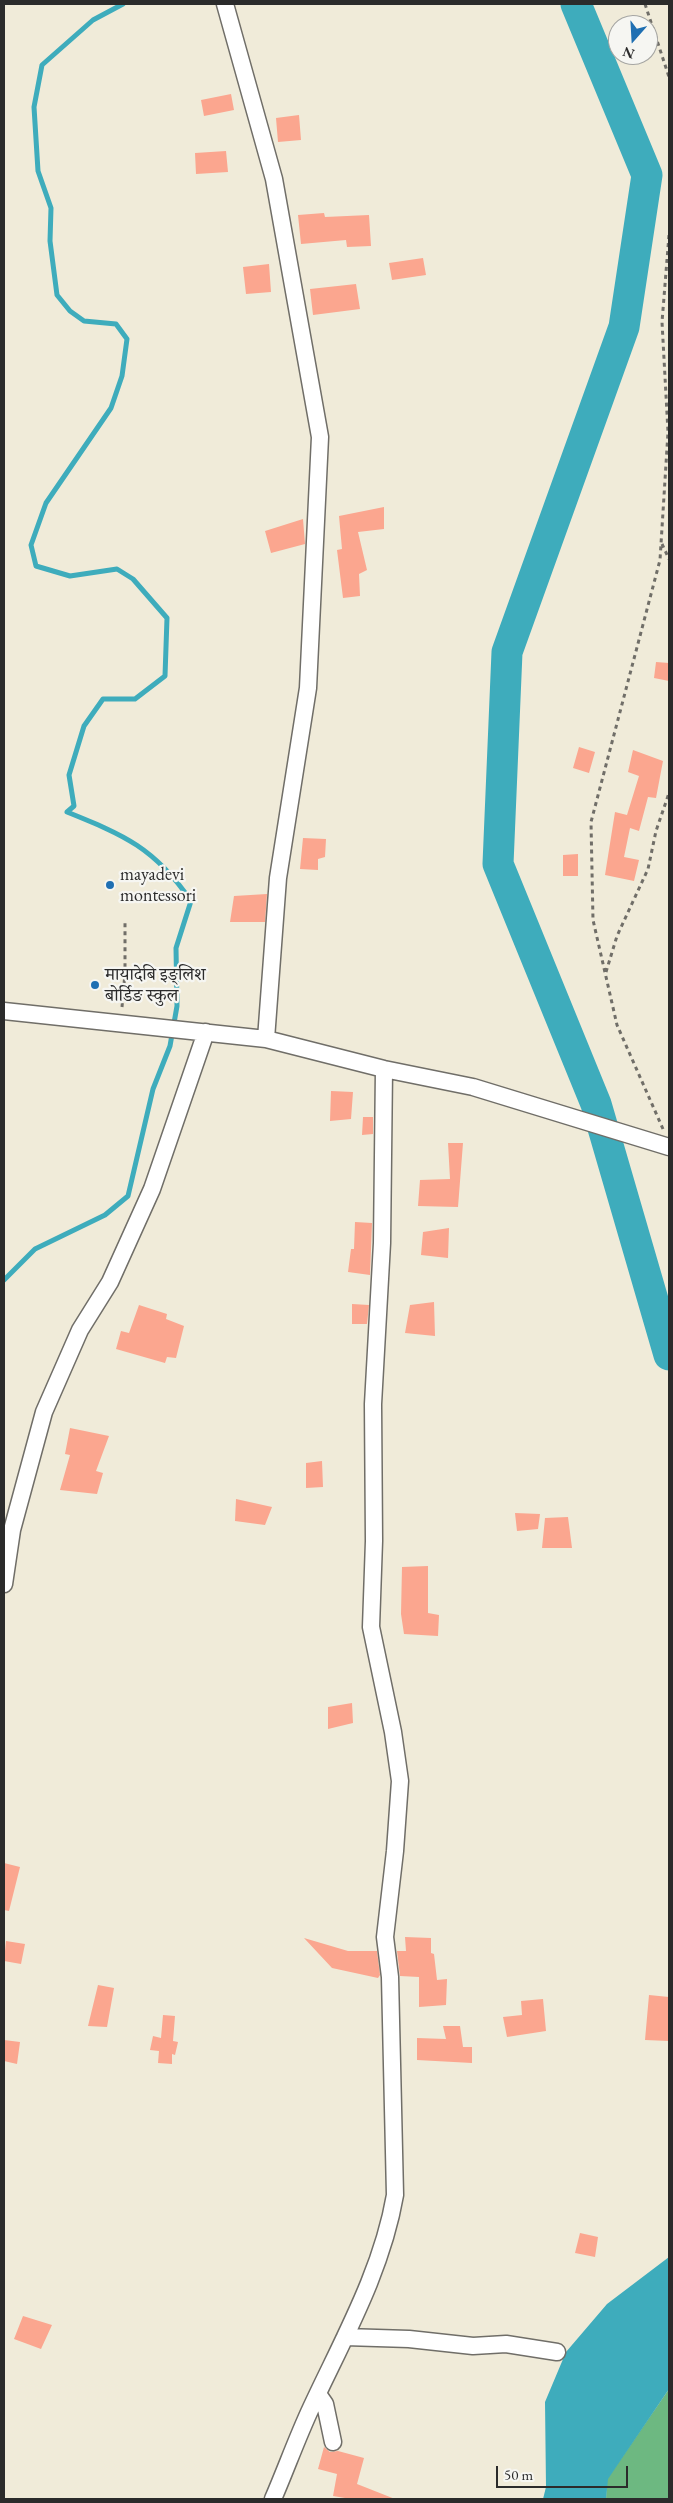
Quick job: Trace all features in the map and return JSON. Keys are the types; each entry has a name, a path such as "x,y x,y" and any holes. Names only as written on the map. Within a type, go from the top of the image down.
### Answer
{"street":[{"path":"224,4 274,179 320,438 308,688 278,878 266,1039"},
{"path":"4,1011 160,1026 188,1031 266,1039 384,1069 473,1088 550,1112 662,1141"},
{"path":"4,1584 12,1530 44,1412 80,1330 110,1282 152,1189 206,1032"},
{"path":"273,2499 318,2394 369,2283 391,2215 395,2195 390,1977 385,1937 395,1851 400,1781 371,1627 374,1541 373,1404 382,1243 384,1069"},
{"path":"345,2337 409,2339 473,2346 506,2344 557,2352"},
{"path":"318,2394 325,2404 333,2442"}],"path":[{"path":"645,4 669,78"},
{"path":"662,1141 617,1025 593,920 591,822 660,560 668,432 662,322 669,235"},
{"path":"661,542 669,559"},
{"path":"606,973 617,936 648,869 656,832 669,793"},
{"path":"120,1022 125,973 125,923"}],"green space":[{"path":"669,2389 669,2499 606,2499 607,2479"}],"water":[{"path":"669,2257 669,2389 608,2479 606,2499 543,2499 546,2487 545,2402 566,2352 607,2304"}],"building":[{"path":"231,94 234,110 204,116 201,100"},
{"path":"299,115 301,140 278,142 276,118"},
{"path":"226,151 228,172 196,174 195,153"},
{"path":"324,213 325,217 369,215 371,246 347,247 346,240 301,244 298,215"},
{"path":"423,258 426,275 392,280 389,263"},
{"path":"269,264 271,292 246,294 243,267"},
{"path":"356,284 360,309 313,315 310,289"},
{"path":"384,507 384,529 358,532 367,570 359,574 360,596 343,598 337,550 342,549 339,516"},
{"path":"303,519 305,544 271,553 265,531"},
{"path":"656,662 669,663 669,681 654,678"},
{"path":"579,747 595,752 589,773 573,768"},
{"path":"633,750 663,761 656,798 648,797 639,831 630,828 624,857 639,860 634,881 605,875 615,812 627,815 639,776 628,772"},
{"path":"303,838 326,839 325,857 318,859 318,870 300,869"},
{"path":"578,854 578,876 563,876 563,855"},
{"path":"267,894 265,922 230,922 234,896"},
{"path":"331,1091 353,1092 351,1119 330,1121"},
{"path":"363,1117 373,1117 373,1134 362,1135"},
{"path":"448,1143 463,1143 458,1207 418,1206 420,1180 450,1179"},
{"path":"355,1222 372,1223 370,1275 348,1272 351,1249 354,1249"},
{"path":"449,1228 448,1258 421,1255 423,1232"},
{"path":"434,1302 435,1336 405,1333 410,1305"},
{"path":"352,1304 369,1305 367,1324 352,1324"},
{"path":"139,1305 167,1314 166,1319 184,1326 176,1358 167,1357 165,1363 116,1349 121,1331 129,1333"},
{"path":"70,1428 109,1436 96,1471 103,1473 97,1494 60,1490 70,1455 65,1454"},
{"path":"322,1461 323,1487 306,1488 306,1463"},
{"path":"236,1499 272,1507 265,1525 235,1521"},
{"path":"515,1513 540,1514 538,1529 517,1531"},
{"path":"568,1517 572,1548 542,1548 545,1518"},
{"path":"428,1566 428,1613 439,1615 438,1636 404,1634 401,1614 402,1567"},
{"path":"352,1703 353,1723 328,1729 328,1707"},
{"path":"4,1863 20,1867 9,1911 4,1910"},
{"path":"405,1937 431,1938 431,1953 434,1954 437,1980 447,1979 446,2005 419,2007 419,1977 400,1976 397,1951 406,1951"},
{"path":"304,1938 348,1951 377,1951 380,1975 378,1978 332,1968"},
{"path":"6,1941 25,1944 21,1964 4,1961"},
{"path":"98,1985 114,1988 107,2027 88,2026"},
{"path":"649,1995 669,1997 669,2041 645,2040"},
{"path":"543,1999 546,2031 507,2037 503,2017 522,2015 521,2001"},
{"path":"163,2015 175,2016 173,2041 178,2042 175,2055 172,2054 172,2064 158,2063 159,2051 150,2050 153,2036 161,2038"},
{"path":"443,2026 460,2026 463,2047 472,2047 472,2063 417,2060 417,2038 446,2039"},
{"path":"4,2040 20,2042 17,2064 4,2061"},
{"path":"580,2233 598,2237 595,2257 575,2253"},
{"path":"23,2316 52,2325 41,2349 14,2339"},
{"path":"324,2447 330,2452 338,2451 364,2458 357,2484 395,2499 351,2499 333,2496 337,2474 318,2469"}],"waterway":[{"path":"4,1280 35,1249 105,1215 128,1196 153,1089 170,1046 177,1006 176,948 191,901 164,868 137,845 122,836 67,812 74,806 69,775 84,726 103,699 135,699 165,676 167,618 133,579 117,569 70,576 36,566 31,545 46,503 111,408 122,376 127,339 116,324 84,321 70,311 57,295 50,241 51,208 38,171 34,107 42,65 93,20 123,4"},
{"path":"576,4 647,175 624,327 507,652 498,864 596,1104 669,1355"}],"place":[{"name":"mayadevi montessori","path":"110,885"},
{"name":"मायादेबि इङ्लिश बोर्डिङ स्कुल","path":"95,985"}]}
